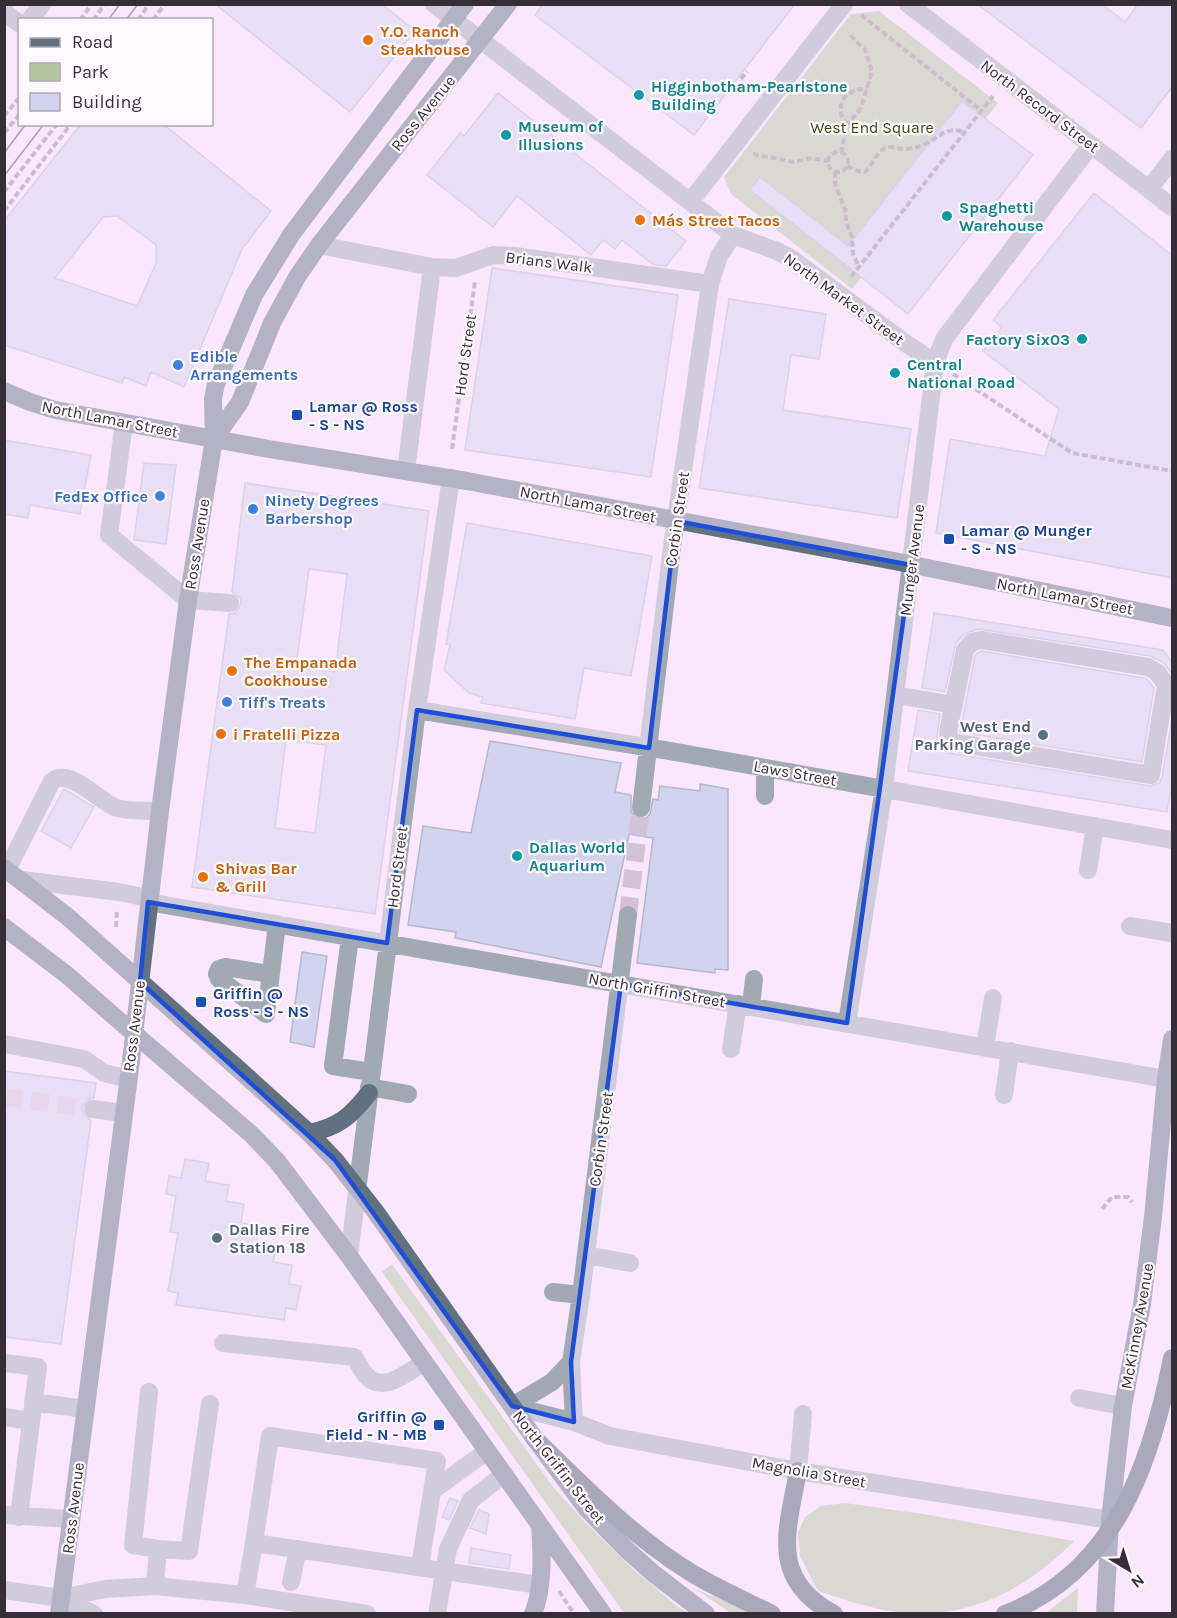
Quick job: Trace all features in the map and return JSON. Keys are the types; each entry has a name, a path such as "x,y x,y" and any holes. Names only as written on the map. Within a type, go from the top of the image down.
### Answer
{"highway":[{"path":"1005,1614 1044,1596 1069,1578 1096,1550 1134,1487 1151,1441 1173,1358"},
{"path":"536,1439 587,1490 638,1535 688,1571 723,1591 772,1614"},
{"path":"798,1471 787,1555 791,1574 802,1591 834,1614"}],"main road":[{"name":"Ross Avenue","path":"60,1606 128,1079 148,900 189,600 214,439 213,399 216,384 254,295 291,235 465,4"},
{"name":"Ross Avenue","path":"214,439 240,402 272,322 297,277 356,196 508,4"},
{"path":"333,178 356,196"},
{"name":"North Lamar Street","path":"4,391 55,410 451,478 911,565 1173,618"},
{"name":"North Griffin Street","path":"6,869 68,917 309,1133 358,1187 586,1508 654,1574 706,1614"},
{"path":"4,927 67,975 251,1134 277,1161 349,1256 603,1614"},
{"name":"McKinney Avenue","path":"1105,1614 1110,1520 1123,1406 1142,1304 1172,1041"},
{"path":"309,1133 325,1130 340,1123 354,1112 370,1084"},
{"path":"533,1614 547,1585 539,1523"}],"street":[{"path":"32,18 42,4"},
{"name":"North Market Street","path":"434,4 733,235 792,259 935,363"},
{"path":"690,202 844,4"},
{"name":"North Record Street","path":"909,4 1173,207"},
{"path":"4,12 18,22"},
{"name":"Munger Avenue","path":"848,1023 884,788 935,363 944,339 1091,145"},
{"path":"1149,189 1173,159"},
{"name":"Corbin Street","path":"641,808 676,521 710,284 719,256 733,235"},
{"name":"Brians Walk","path":"319,245 432,267 456,268 493,255 515,256 710,284"},
{"path":"406,471 432,267"},
{"path":"124,423 109,535 189,600 230,603"},
{"name":"Hord Street","path":"349,1256 417,710 451,478"},
{"path":"981,640 1148,668 1157,672 1166,685 1164,754 1151,775 951,742 948,737 965,650 972,642 981,640"},
{"path":"896,695 954,705"},
{"name":"Laws Street","path":"417,710 884,788 1173,840"},
{"path":"765,768 765,795"},
{"path":"6,869 51,781 55,778 68,778 117,808 160,811"},
{"path":"1088,870 1095,826"},
{"name":"North Griffin Street","path":"22,880 148,900 1166,1079"},
{"name":"Corbin Street","path":"574,1422 571,1362 628,915"},
{"path":"270,974 277,924"},
{"path":"1130,926 1173,933"},
{"path":"350,937 333,1066 370,1084 408,1094"},
{"path":"731,1049 754,979"},
{"path":"985,1047 993,998"},
{"path":"4,1044 84,1059 104,1073 128,1079"},
{"path":"1004,1095 1010,1051"},
{"path":"93,1109 123,1113"},
{"path":"586,1255 630,1263"},
{"path":"553,1292 581,1295"},
{"path":"223,1343 354,1357 365,1374 379,1383 396,1381 423,1362"},
{"path":"512,1406 552,1382 571,1362"},
{"path":"4,1363 38,1367 31,1421 12,1516 71,1519"},
{"path":"150,1392 133,1545 189,1551 210,1404"},
{"path":"1079,1398 1123,1406"},
{"path":"33,1402 85,1409"},
{"name":"Magnolia Street","path":"512,1406 574,1422 610,1436 798,1471 1110,1520"},
{"path":"798,1471 802,1414"},
{"path":"4,1417 31,1421"},
{"path":"245,1595 270,1436 436,1461 420,1566"},
{"path":"432,1491 487,1451"},
{"path":"437,1614 448,1549 471,1500 504,1474"},
{"path":"254,1543 547,1585"},
{"path":"155,1586 158,1549"},
{"path":"291,1582 298,1549"},
{"path":"60,1606 105,1589 155,1586 245,1595 367,1614"},
{"path":"4,1590 94,1614"}],"path":[{"path":"82,18 92,4"},
{"path":"94,18 105,4"},
{"path":"139,18 149,4"},
{"path":"154,18 165,4"},
{"path":"861,15 982,111"},
{"path":"841,153 847,125 861,108 872,71 865,50 848,33"},
{"path":"741,79 747,71"},
{"path":"847,125 840,114 840,103 850,92 867,89"},
{"path":"851,277 993,96"},
{"path":"4,116 18,99"},
{"path":"4,134 18,116"},
{"path":"4,192 55,126"},
{"path":"4,211 69,126"},
{"path":"847,166 865,172 887,147 914,148 926,144 949,129 965,133"},
{"path":"835,172 829,167 828,161 832,154 841,153 846,156 847,166"},
{"path":"753,154 794,162 812,158 828,161"},
{"path":"835,172 847,166"},
{"path":"835,172 835,184 846,212 846,221 852,237 853,254 859,267"},
{"name":"Hord Street","path":"452,449 478,260"},
{"path":"935,363 1072,453 1173,471"},
{"path":"116,927 117,903"},
{"path":"1102,1209 1112,1197 1128,1197 1132,1202"},
{"path":"547,1585 574,1614"}],"highlighted area":[{"path":"676,521 911,565 847,1023 621,984 571,1362 574,1422 512,1406 335,1160 140,982 148,902 387,943 417,710 649,748"}],"green space":[{"name":"West End Square","path":"879,11 998,103 852,289 731,194 724,177 851,14"},
{"path":"392,1264 554,1488 633,1569 678,1607 689,1613 624,1613 382,1272"},
{"path":"845,1503 923,1514 1074,1541 1057,1558 1019,1585 977,1605 931,1613 884,1610 818,1591 800,1556 798,1533 805,1517 821,1506"},
{"path":"1078,1588 1077,1613 1045,1613 1047,1612"},
{"path":"695,1589 754,1613 731,1613"}],"building":[{"path":"215,4 382,4 415,31 350,112"},
{"path":"543,4 795,4 694,135 535,15"},
{"path":"977,4 1102,4 1125,22 1138,4 1173,4 1173,86 1141,128"},
{"path":"498,93 686,241 666,266 654,265 622,240 615,249 603,240 591,255 517,196 493,227 427,175 460,133 464,136"},
{"path":"962,101 1033,155 908,314 750,190 760,177 848,246"},
{"path":"79,126 165,126 271,211 242,249 184,387 151,372 146,386 124,377 122,383 4,345 4,221","holes":["117,216 156,245 156,263 137,306 55,278 103,217"]},
{"path":"1094,193 1173,256 1173,578 936,533 950,439 1045,456 1059,409 983,351 1002,327 993,320"},
{"path":"492,268 678,295 651,477 465,450"},
{"path":"729,299 826,314 819,359 791,355 783,410 911,429 897,518 699,488"},
{"path":"4,440 91,455 80,514 30,505 28,518 4,514"},
{"path":"144,463 176,465 166,544 134,540"},
{"path":"245,483 429,511 375,914 192,887 229,614 235,613 241,604 240,598 232,592","holes":["309,569 347,574 335,672 296,667","286,740 326,745 315,833 275,828"]},
{"path":"467,523 652,556 631,676 584,668 575,719 481,703 483,697 469,693 444,670 450,645 446,644"},
{"path":"934,613 1163,650 1173,664 1173,675 1163,662 1150,656 979,629 964,634 956,643 945,692 922,688"},
{"path":"981,651 1144,678 1149,681 1154,688 1142,762 960,732 975,655"},
{"path":"918,710 940,714 937,737 941,748 949,753 1150,786 1159,783 1162,777 1173,714 1173,781 1167,812 908,771"},
{"name":"Dallas World Aquarium","path":"490,741 621,763 615,792 631,795 631,812 639,819 646,818 650,814 653,799 658,800 660,786 700,791 700,784 728,789 728,970 715,969 715,973 637,963 653,838 629,834 601,967 455,938 456,932 408,925 423,826 471,833"},
{"path":"64,789 94,807 71,848 41,831"},
{"path":"302,952 327,956 314,1047 290,1042"},
{"path":"4,1071 96,1083 94,1098 88,1099 82,1107 83,1114 91,1120 61,1344 4,1337"},
{"name":"Dallas Fire Station 18","path":"185,1159 209,1163 205,1181 229,1185 226,1201 244,1204 241,1223 259,1226 257,1242 276,1246 273,1262 292,1265 289,1284 301,1286 296,1310 286,1308 284,1320 176,1305 178,1293 168,1291 178,1233 170,1232 176,1196 166,1194 169,1176 181,1178"},
{"path":"450,1498 458,1501 449,1520 442,1517"},
{"path":"479,1510 489,1514 486,1534 470,1528"},
{"path":"471,1548 511,1555 509,1569 469,1563"}],"tunnel":[{"path":"628,915 641,808"},
{"path":"4,1097 93,1109"}],"tram line":[{"path":"110,18 120,4"},
{"path":"128,18 138,4"},
{"path":"4,153 24,126"},
{"path":"4,176 42,126"}],"place":[{"name":"Y.O. Ranch Steakhouse","path":"368,40"},
{"name":"Higginbotham-Pearlstone Building","path":"639,95"},
{"name":"Museum of Illusions","path":"506,135"},
{"name":"Spaghetti Warehouse","path":"947,216"},
{"name":"Más Street Tacos","path":"640,220"},
{"name":"Factory Six03","path":"1082,339"},
{"name":"Edible Arrangements","path":"178,365"},
{"name":"Central National Road","path":"895,373"},
{"name":"Lamar @ Ross - S - NS","path":"297,415"},
{"name":"FedEx Office","path":"160,496"},
{"name":"Ninety Degrees Barbershop","path":"253,509"},
{"name":"Lamar @ Munger - S - NS","path":"949,539"},
{"name":"The Empanada Cookhouse","path":"232,671"},
{"name":"Tiff's Treats","path":"227,702"},
{"name":"i Fratelli Pizza","path":"221,734"},
{"name":"West End Parking Garage","path":"1043,735"},
{"name":"Dallas World Aquarium","path":"517,856"},
{"name":"Shivas Bar & Grill","path":"203,877"},
{"name":"Griffin @ Ross - S - NS","path":"201,1002"},
{"name":"Dallas Fire Station 18","path":"217,1238"},
{"name":"Griffin @ Field - N - MB","path":"439,1425"}]}
